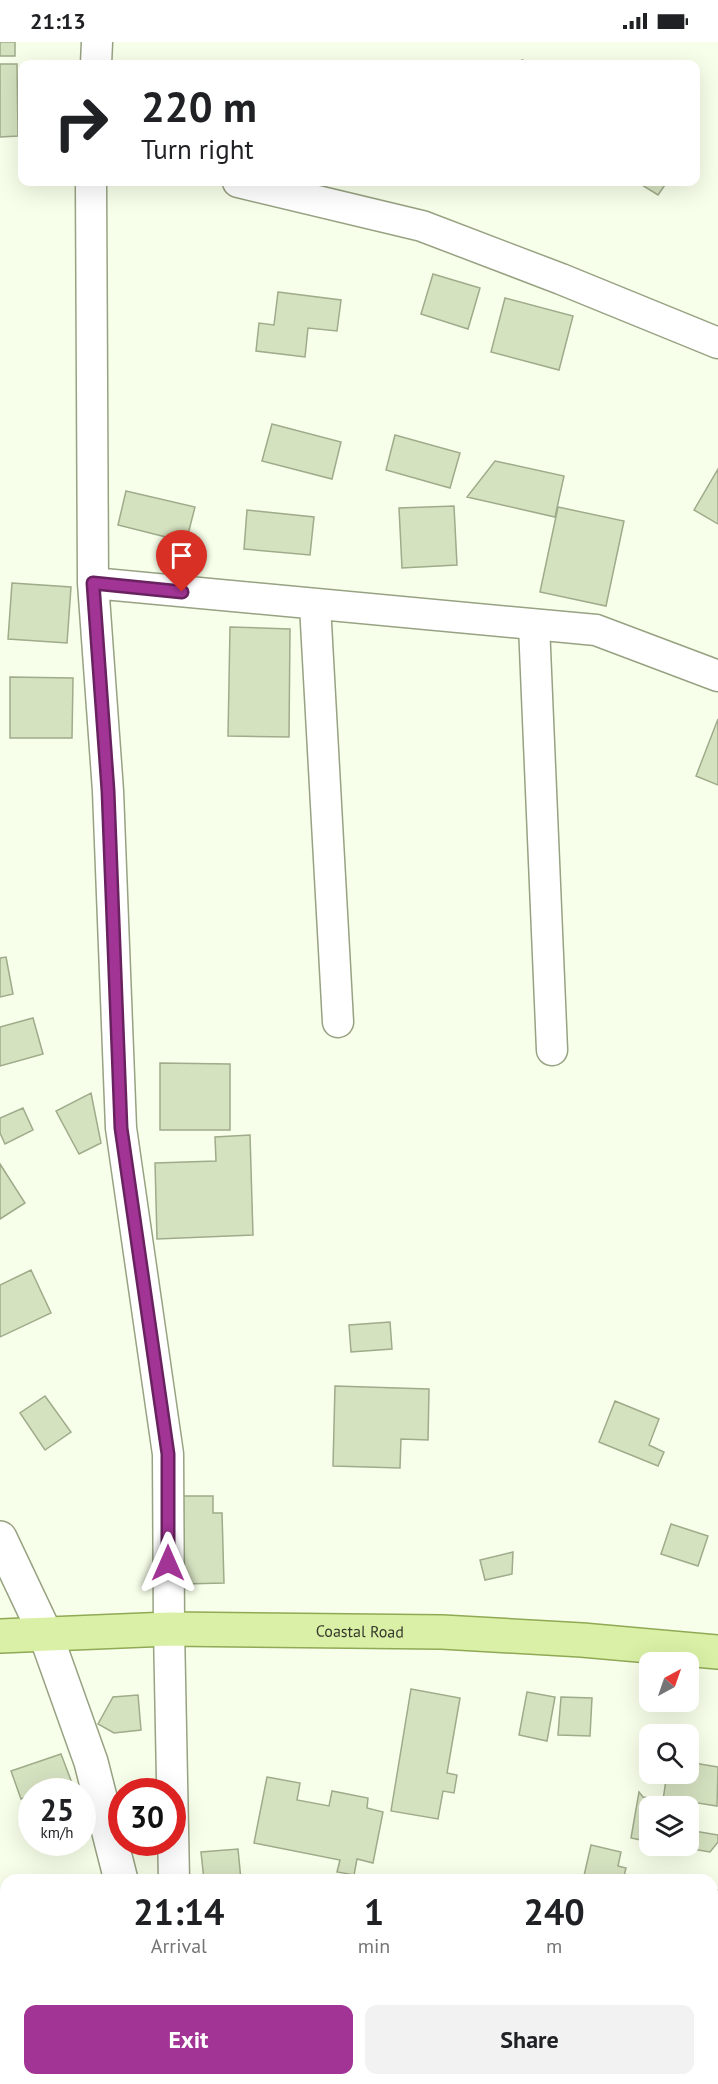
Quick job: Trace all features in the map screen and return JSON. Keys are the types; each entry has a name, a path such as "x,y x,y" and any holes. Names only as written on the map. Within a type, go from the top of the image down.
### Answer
{"main road":[{"name":"Coastal Road","path":"0,1636 169,1629 442,1632 582,1640 718,1652"}],"street":[{"path":"96,60 97,42"},
{"path":"91,186 93,583 108,791 121,1128 168,1454 174,1874"},
{"path":"255,186 422,226 561,279 718,343"},
{"path":"93,583 596,630 718,676"},
{"path":"315,605 338,1022"},
{"path":"534,625 552,1050"},
{"path":"0,1538 45,1633 91,1762 119,1874"}],"building":[{"path":"0,42 15,42 15,56 0,56"},
{"path":"0,64 17,64 18,136 0,137"},
{"path":"643,186 664,186 658,195"},
{"path":"433,274 480,288 468,329 421,314"},
{"path":"278,292 341,300 337,331 308,328 305,357 256,351 259,323 274,325"},
{"path":"505,298 573,316 559,370 491,352"},
{"path":"272,424 341,442 332,479 262,461"},
{"path":"395,435 460,453 450,488 386,470"},
{"path":"495,461 564,476 555,517 467,497"},
{"path":"718,469 718,524 694,510"},
{"path":"126,491 195,507 186,542 118,525"},
{"path":"454,506 457,565 402,568 399,508"},
{"path":"558,507 624,521 606,606 540,592"},
{"path":"247,510 314,517 310,555 244,549"},
{"path":"12,583 71,587 67,643 8,639"},
{"path":"230,627 290,629 289,737 228,736"},
{"path":"10,677 73,678 72,738 10,738"},
{"path":"718,719 718,785 696,776"},
{"path":"6,957 13,994 0,997 0,958"},
{"path":"33,1018 43,1054 0,1066 0,1027"},
{"path":"160,1063 230,1064 230,1130 160,1130"},
{"path":"91,1093 101,1143 79,1154 56,1111"},
{"path":"23,1108 33,1130 5,1144 0,1133 0,1118"},
{"path":"250,1135 253,1235 157,1239 155,1163 216,1161 215,1137"},
{"path":"0,1164 25,1203 0,1219"},
{"path":"31,1270 51,1313 0,1337 0,1285"},
{"path":"390,1322 392,1349 351,1352 349,1325"},
{"path":"335,1386 429,1389 428,1440 401,1439 400,1468 333,1466"},
{"path":"45,1396 71,1432 45,1450 20,1413"},
{"path":"615,1401 659,1419 649,1445 664,1452 658,1466 599,1442"},
{"path":"181,1496 213,1496 213,1513 222,1513 224,1583 184,1584"},
{"path":"671,1524 708,1536 698,1566 661,1554"},
{"path":"513,1552 512,1574 485,1580 480,1560"},
{"path":"411,1689 460,1698 447,1773 457,1775 454,1793 443,1791 438,1819 391,1811"},
{"path":"527,1692 555,1697 547,1741 519,1735"},
{"path":"138,1695 141,1730 114,1733 98,1724 113,1697"},
{"path":"561,1697 592,1698 590,1736 558,1735"},
{"path":"61,1754 70,1778 18,1778 18,1791 11,1771"},
{"path":"699,1764 718,1767 717,1806 699,1803 699,1796 664,1796 665,1784 699,1784"},
{"path":"267,1777 300,1783 297,1800 329,1806 332,1791 368,1798 367,1808 383,1812 373,1863 357,1859 354,1874 337,1872 340,1860 254,1843"},
{"path":"639,1792 642,1796 639,1796 639,1840 631,1838"},
{"path":"699,1832 718,1835 718,1842 710,1852 699,1850"},
{"path":"591,1845 621,1852 618,1866 626,1868 624,1874 584,1874"},
{"path":"238,1849 240,1874 203,1874 201,1852"}],"route":[{"path":"168,1563 168,1454 121,1128 108,791 93,583 182,592"}]}
